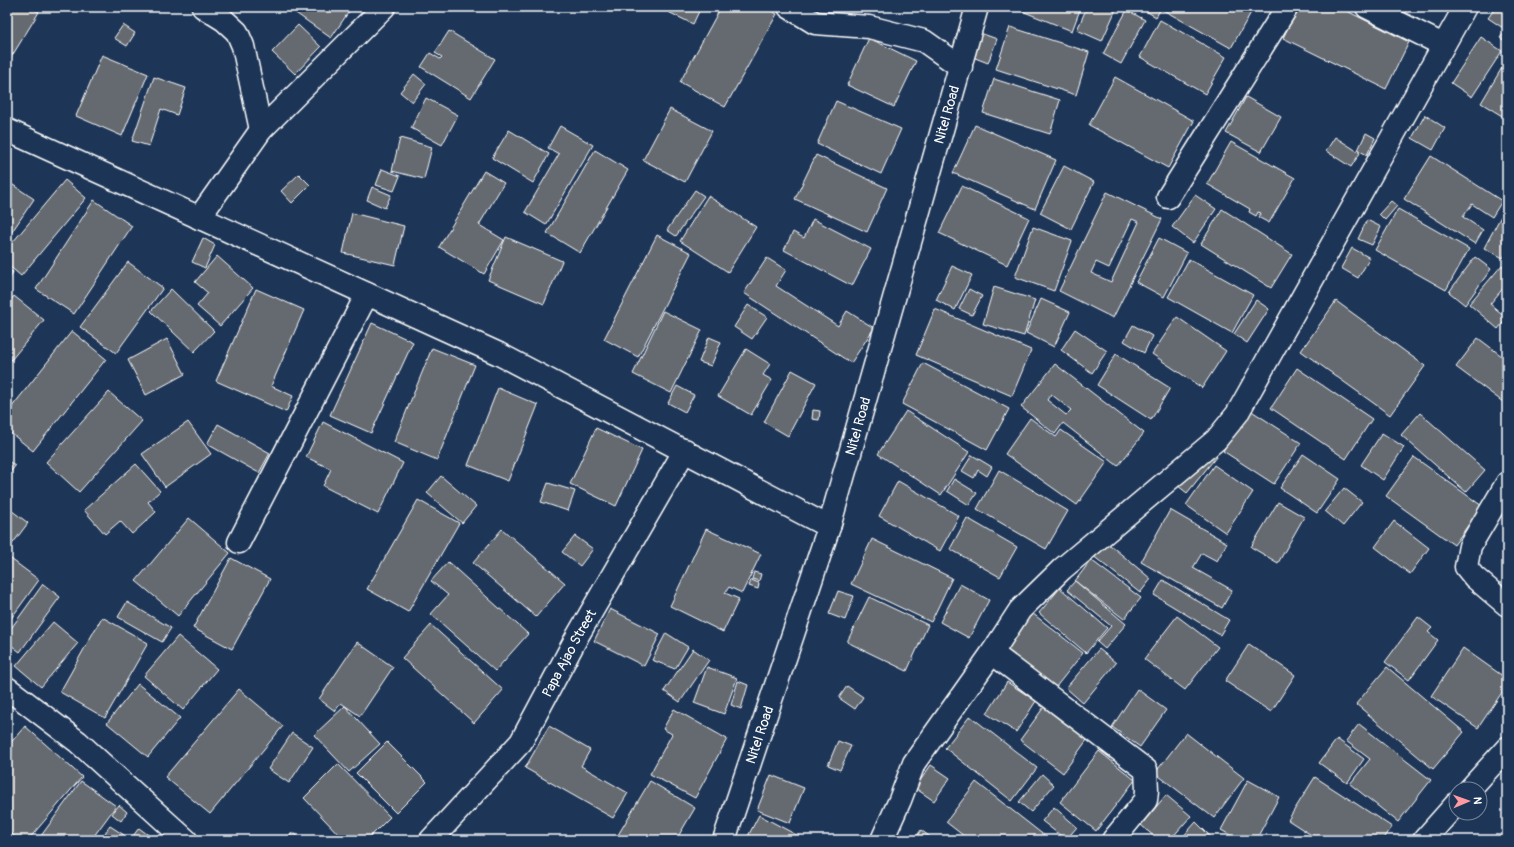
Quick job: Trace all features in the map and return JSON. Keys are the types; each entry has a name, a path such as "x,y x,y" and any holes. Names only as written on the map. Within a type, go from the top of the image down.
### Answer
{"street":[{"path":"203,7 224,20 237,32 243,46 261,130"},
{"path":"200,218 261,130 384,7"},
{"path":"789,7 815,22 869,27 924,41 960,67"},
{"name":"Nitel Road","path":"724,840 829,527 977,7"},
{"path":"1168,197 1288,7"},
{"path":"1367,7 1444,45"},
{"path":"882,840 900,800 914,763 992,653 1020,610 1062,570 1216,440 1237,414 1465,7"},
{"path":"7,130 499,354 685,450 829,527"},
{"path":"239,542 367,294"},
{"name":"Papa Ajao Street","path":"432,840 521,742 578,635 685,450"},
{"path":"1507,482 1470,546 1466,567 1474,577 1507,605"},
{"path":"992,653 1146,770 1146,800 1113,840"},
{"path":"7,688 78,742 186,840"},
{"path":"1477,781 1507,748"},
{"path":"1424,840 1448,813"}],"building":[{"path":"7,7 30,7 39,12 7,64"},
{"path":"291,7 352,7 331,38 290,9"},
{"path":"658,7 701,7 693,24"},
{"path":"721,7 765,7 777,14 725,107 680,82"},
{"path":"1012,7 1081,7 1072,31"},
{"path":"1087,7 1117,7 1102,41 1077,30"},
{"path":"1146,7 1162,7 1156,17 1144,10"},
{"path":"1164,7 1254,7 1231,48 1163,10"},
{"path":"1298,7 1339,7 1409,42 1386,89 1283,38"},
{"path":"1496,7 1507,7 1507,23 1503,28 1488,18"},
{"path":"1127,10 1145,20 1121,64 1103,54"},
{"path":"1160,20 1226,57 1205,94 1140,57"},
{"path":"123,25 135,33 127,46 114,38"},
{"path":"298,25 321,47 295,74 272,52"},
{"path":"1010,27 1089,52 1076,95 996,69"},
{"path":"1507,28 1507,42 1500,38"},
{"path":"449,31 495,59 471,98 421,67 430,53 440,59 442,57 435,53"},
{"path":"980,33 997,39 988,63 970,56"},
{"path":"1481,37 1502,51 1472,97 1451,83"},
{"path":"869,38 916,61 894,107 847,85"},
{"path":"102,55 148,74 122,136 76,116"},
{"path":"1506,61 1507,62 1507,119 1481,103"},
{"path":"414,74 426,84 412,102 400,92"},
{"path":"154,77 186,88 177,115 161,109 149,146 132,141"},
{"path":"1115,77 1194,121 1168,168 1089,125"},
{"path":"994,79 1060,100 1050,134 983,113"},
{"path":"1246,97 1281,117 1261,152 1226,133"},
{"path":"426,98 458,115 442,145 411,128"},
{"path":"836,101 901,129 881,174 817,144"},
{"path":"670,109 712,131 685,182 643,160"},
{"path":"1425,115 1445,128 1433,150 1412,138"},
{"path":"975,125 1056,160 1035,209 953,173"},
{"path":"560,126 593,145 546,225 525,212 559,154 548,148"},
{"path":"509,130 549,154 533,183 492,158"},
{"path":"1366,133 1375,138 1367,155 1358,150"},
{"path":"1335,137 1360,153 1351,167 1326,151"},
{"path":"400,138 432,147 424,179 392,171"},
{"path":"1231,142 1295,178 1269,223 1258,217 1261,213 1258,212 1256,216 1249,212 1250,209 1207,184"},
{"path":"595,150 628,170 580,253 547,233"},
{"path":"816,155 887,188 867,232 795,199"},
{"path":"1431,156 1502,201 1492,217 1472,204 1463,217 1483,230 1475,244 1404,199"},
{"path":"1064,166 1094,182 1071,229 1040,213"},
{"path":"382,169 400,176 394,191 376,185"},
{"path":"484,171 504,183 479,225 504,240 484,274 439,247"},
{"path":"299,174 310,185 292,203 281,191"},
{"path":"65,180 86,198 21,276 7,264 7,249"},
{"path":"7,181 34,199 7,239"},
{"path":"962,186 1029,218 1007,265 939,233"},
{"path":"372,187 391,195 385,208 367,200"},
{"path":"695,190 704,196 676,236 667,230"},
{"path":"1107,192 1162,219 1113,318 1059,291","holes":["1132,219 1139,222 1111,282 1091,273 1096,262 1109,268"]},
{"path":"1195,195 1216,209 1193,243 1172,227"},
{"path":"708,196 756,227 728,272 680,241"},
{"path":"94,200 132,226 74,314 36,289"},
{"path":"1391,201 1397,206 1385,220 1379,214"},
{"path":"1507,205 1507,252 1503,258 1484,248"},
{"path":"1222,209 1292,254 1271,288 1201,244"},
{"path":"1398,209 1469,249 1446,290 1375,250"},
{"path":"352,213 404,226 395,265 343,253"},
{"path":"813,219 871,249 852,286 784,250 793,232 804,238"},
{"path":"1367,220 1381,227 1372,245 1358,239"},
{"path":"1033,227 1072,241 1054,291 1015,277"},
{"path":"657,235 691,253 638,357 604,339"},
{"path":"506,237 562,261 544,304 488,280"},
{"path":"203,238 215,245 205,268 192,262"},
{"path":"1159,238 1187,253 1164,297 1136,282"},
{"path":"1352,248 1370,258 1358,278 1341,268"},
{"path":"217,256 253,288 220,326 197,306 208,293 195,282"},
{"path":"1475,257 1491,269 1465,305 1449,292"},
{"path":"767,258 786,270 776,286 838,326 847,311 874,328 851,363 744,293"},
{"path":"1189,259 1253,295 1232,333 1168,297"},
{"path":"128,262 163,288 116,353 80,327"},
{"path":"1502,265 1507,269 1507,288 1505,286 1490,304 1507,318 1498,329 1469,304"},
{"path":"952,266 972,275 955,310 936,300"},
{"path":"7,269 13,272 7,284"},
{"path":"994,287 1035,300 1024,336 983,324"},
{"path":"171,289 214,331 194,352 151,311"},
{"path":"256,289 304,310 271,386 293,396 286,412 216,381"},
{"path":"969,289 982,296 972,315 959,309"},
{"path":"14,296 44,320 7,365 7,305"},
{"path":"1041,299 1070,312 1054,347 1026,333"},
{"path":"1256,300 1269,309 1247,343 1234,334"},
{"path":"1336,301 1425,366 1390,415 1301,351"},
{"path":"748,305 767,317 752,339 734,327"},
{"path":"935,309 1031,350 1012,396 916,355"},
{"path":"663,311 702,330 671,393 633,374"},
{"path":"1177,317 1226,351 1202,388 1152,354"},
{"path":"372,323 413,342 371,433 330,415"},
{"path":"1133,325 1152,336 1144,353 1124,341"},
{"path":"1075,329 1107,351 1092,373 1061,350"},
{"path":"72,331 106,359 33,451 7,430 7,413"},
{"path":"709,337 721,342 711,366 699,362"},
{"path":"1478,338 1507,360 1507,405 1456,367"},
{"path":"167,339 185,374 146,395 128,360"},
{"path":"432,348 475,365 437,460 394,442"},
{"path":"746,349 770,364 763,375 772,380 751,415 718,396"},
{"path":"1116,354 1170,388 1151,420 1097,385"},
{"path":"923,363 1009,409 987,450 902,404"},
{"path":"1055,364 1144,433 1118,466 1063,423 1055,434 1021,407","holes":["1051,394 1071,410 1066,415 1047,400"]},
{"path":"1297,368 1372,419 1346,459 1271,408"},
{"path":"792,370 816,383 788,436 764,422"},
{"path":"677,386 694,395 685,412 668,403"},
{"path":"498,388 538,405 508,481 468,465"},
{"path":"109,392 142,421 79,492 46,462"},
{"path":"813,410 820,411 819,420 812,419"},
{"path":"1250,410 1301,443 1274,484 1223,451"},
{"path":"906,411 969,452 941,495 878,454"},
{"path":"1420,413 1485,470 1466,492 1401,435"},
{"path":"1030,418 1056,437 1061,430 1107,462 1077,505 1005,454"},
{"path":"188,422 211,454 165,487 142,454"},
{"path":"323,422 403,463 378,514 323,486 331,469 306,457"},
{"path":"218,424 270,453 259,473 207,444"},
{"path":"596,428 642,450 616,506 570,484"},
{"path":"1382,433 1404,447 1383,480 1361,465"},
{"path":"1208,448 1217,456 1187,493 1177,485"},
{"path":"1303,454 1340,479 1317,513 1280,488"},
{"path":"972,455 992,467 987,476 978,470 974,478 962,471"},
{"path":"1414,457 1482,506 1454,545 1386,496"},
{"path":"7,460 15,466 7,477"},
{"path":"136,464 160,491 148,502 156,512 132,534 120,521 105,534 84,510"},
{"path":"1214,465 1253,492 1226,533 1186,505"},
{"path":"999,470 1068,511 1046,549 977,509"},
{"path":"441,476 476,506 462,523 427,493"},
{"path":"954,479 977,493 969,505 947,491"},
{"path":"898,481 959,516 940,551 879,516"},
{"path":"548,483 575,491 568,511 541,502"},
{"path":"1344,488 1362,502 1343,526 1325,511"},
{"path":"1507,498 1507,514 1500,510"},
{"path":"418,500 459,523 408,612 367,589"},
{"path":"1278,502 1304,517 1278,563 1251,547"},
{"path":"7,507 28,523 7,551"},
{"path":"1170,510 1227,543 1217,561 1202,553 1193,568 1232,590 1222,608 1141,562"},
{"path":"189,518 230,553 178,616 136,581"},
{"path":"967,518 1017,547 1000,577 950,549"},
{"path":"1394,521 1429,548 1410,574 1375,547"},
{"path":"502,529 565,583 536,617 473,563"},
{"path":"706,529 761,554 742,593 729,587 725,593 739,599 723,632 670,606"},
{"path":"575,536 593,549 580,566 562,552"},
{"path":"872,539 952,578 931,622 851,584"},
{"path":"1104,540 1151,579 1140,593 1092,555"},
{"path":"7,556 39,580 7,624"},
{"path":"231,558 270,579 232,649 193,628"},
{"path":"1091,560 1141,598 1124,619 1075,581"},
{"path":"448,562 528,634 495,671 431,614 448,595 431,581"},
{"path":"754,572 761,574 759,581 752,579"},
{"path":"751,580 759,583 758,589 749,586"},
{"path":"1163,580 1229,620 1220,635 1154,595"},
{"path":"1075,581 1126,624 1105,649 1097,642 1111,626 1067,590"},
{"path":"43,584 60,597 20,652 7,642 7,634"},
{"path":"960,584 989,600 969,638 940,622"},
{"path":"1060,588 1107,628 1086,653 1039,613"},
{"path":"838,591 854,596 845,620 829,614"},
{"path":"869,597 928,625 907,671 847,642"},
{"path":"127,602 171,628 162,642 118,617"},
{"path":"610,609 660,634 644,666 594,641"},
{"path":"1032,613 1083,653 1055,688 1004,649"},
{"path":"1177,616 1218,647 1185,690 1144,659"},
{"path":"102,617 148,643 105,718 60,692"},
{"path":"1418,617 1432,628 1428,632 1438,640 1409,680 1385,662"},
{"path":"53,622 78,643 41,687 16,666"},
{"path":"431,625 503,690 474,723 402,658"},
{"path":"666,633 688,647 675,669 652,660"},
{"path":"178,636 217,669 183,710 144,676"},
{"path":"357,642 393,667 360,716 341,703 335,711 319,699"},
{"path":"1249,644 1295,675 1271,712 1225,681"},
{"path":"1463,648 1507,679 1507,685 1478,728 1431,696"},
{"path":"693,649 709,660 680,702 664,691"},
{"path":"1099,649 1116,663 1083,703 1066,688"},
{"path":"707,667 737,678 724,714 694,703"},
{"path":"1387,667 1464,732 1433,769 1356,704"},
{"path":"738,681 748,685 741,709 731,705"},
{"path":"1007,682 1036,701 1016,732 987,714"},
{"path":"138,684 180,718 148,757 107,723"},
{"path":"847,686 863,697 855,709 839,698"},
{"path":"239,689 283,726 210,814 165,777"},
{"path":"1137,689 1166,710 1140,747 1112,727"},
{"path":"1049,700 1092,733 1063,773 1020,740"},
{"path":"345,706 380,744 349,772 314,735"},
{"path":"674,709 727,739 695,798 650,774 672,734 663,729"},
{"path":"970,716 1037,768 1012,801 945,748"},
{"path":"1359,724 1431,780 1398,822 1350,784 1370,759 1346,741"},
{"path":"25,726 82,777 28,840 19,840 7,830 7,747"},
{"path":"549,726 590,750 581,766 628,793 613,818 525,768"},
{"path":"292,733 313,747 289,783 268,769"},
{"path":"1186,733 1244,778 1214,818 1155,773"},
{"path":"1337,739 1364,759 1347,783 1319,763"},
{"path":"838,741 851,746 840,770 828,765"},
{"path":"387,742 427,782 396,813 356,773"},
{"path":"1099,751 1135,780 1096,831 1060,802"},
{"path":"338,764 390,817 367,840 344,840 304,798"},
{"path":"931,765 950,778 934,801 915,788"},
{"path":"1042,774 1054,785 1031,812 1019,802"},
{"path":"771,775 804,788 790,823 757,810"},
{"path":"1315,777 1392,827 1383,840 1319,840 1288,820"},
{"path":"1248,780 1279,797 1256,840 1239,840 1221,830"},
{"path":"81,781 116,806 91,840 38,840"},
{"path":"650,781 695,808 676,840 615,840"},
{"path":"976,782 1050,840 969,840 946,822"},
{"path":"1166,795 1191,816 1170,840 1158,840 1141,825"},
{"path":"119,805 127,812 121,821 112,814"},
{"path":"1054,807 1077,827 1066,840 1042,821"},
{"path":"759,815 806,840 746,840"},
{"path":"1196,822 1214,840 1180,840"},
{"path":"110,826 124,835 121,840 101,839"},
{"path":"139,828 155,840 130,840"},
{"path":"1507,828 1507,840 1498,840"},
{"path":"921,830 934,840 914,840"},
{"path":"293,832 302,840 286,840"}]}
